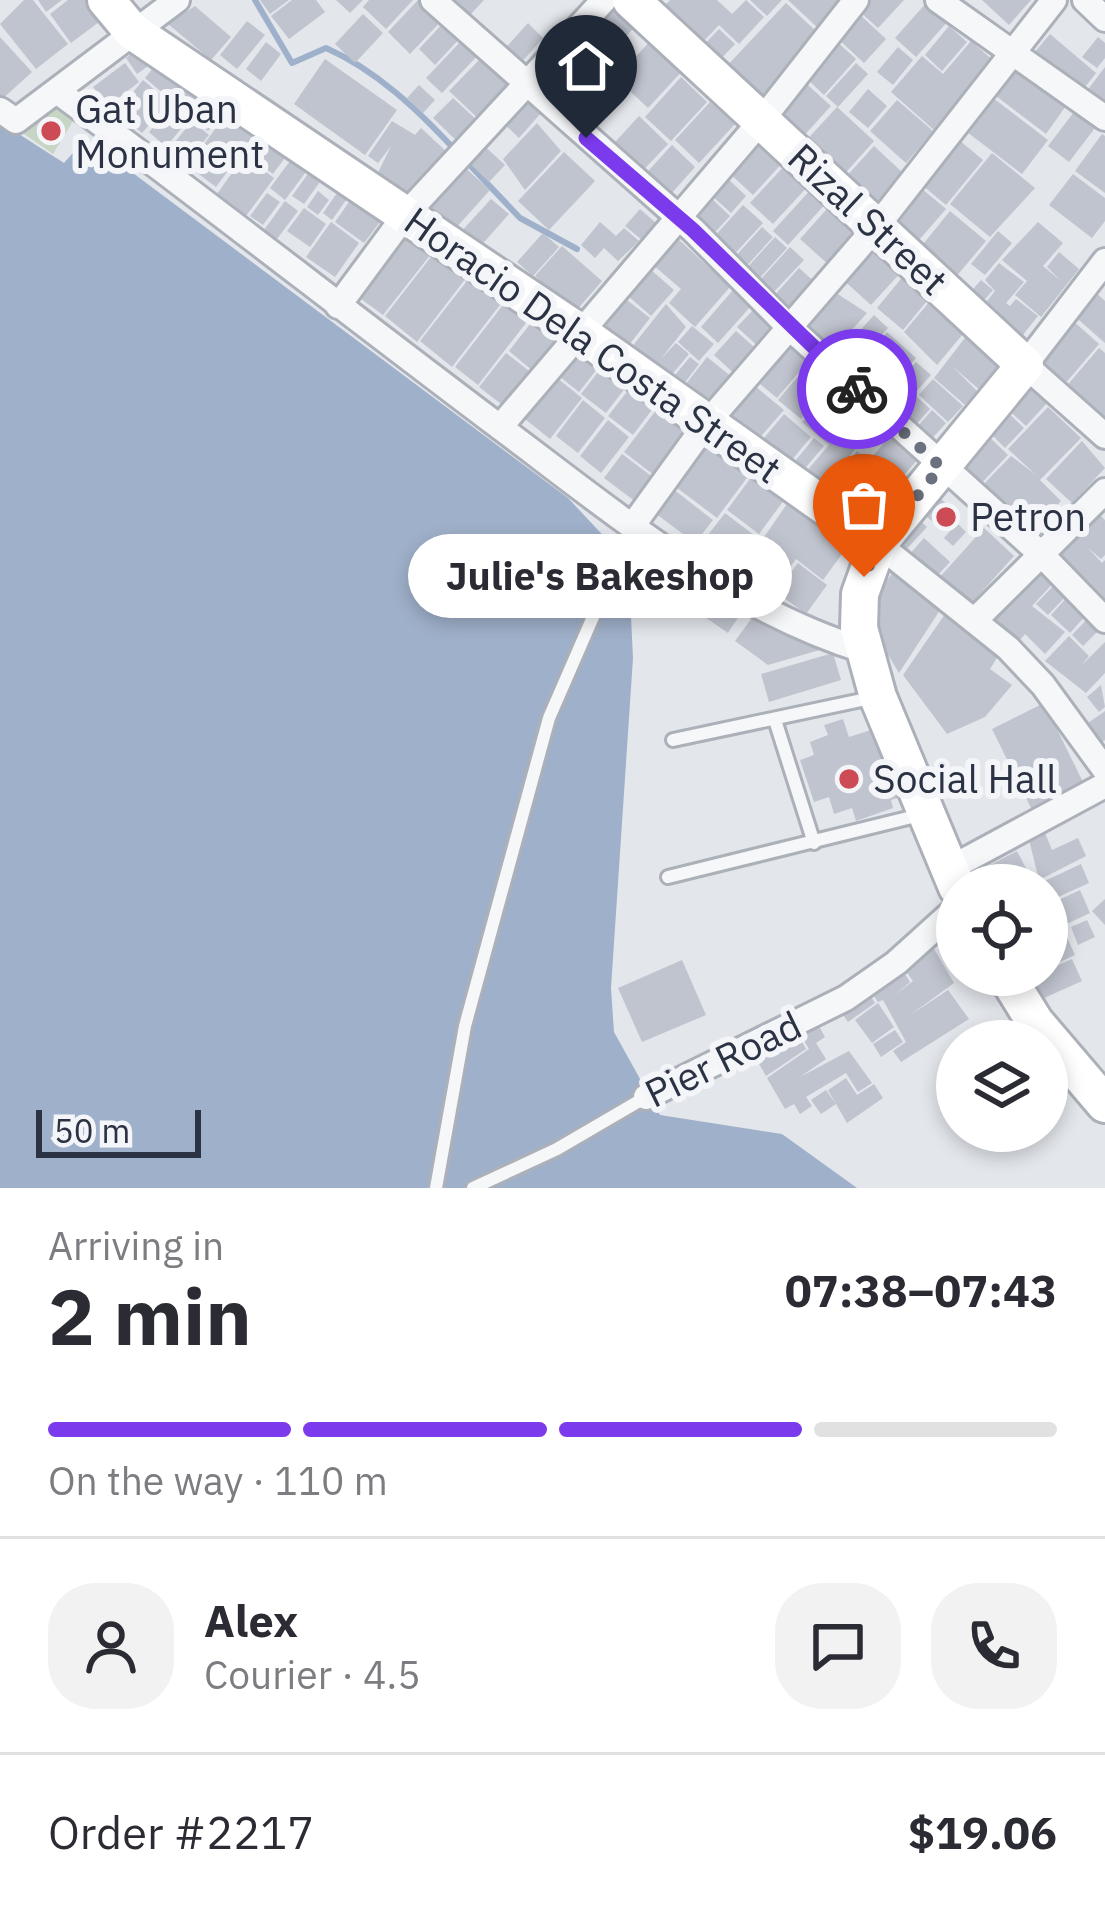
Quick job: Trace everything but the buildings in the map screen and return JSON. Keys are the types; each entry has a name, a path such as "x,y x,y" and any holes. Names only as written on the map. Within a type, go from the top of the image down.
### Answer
{"main road":[{"name":"Horacio Dela Costa Street","path":"106,0 132,31 579,332 878,544"},
{"name":"Rizal Street","path":"631,0 1025,365"},
{"path":"947,864 878,697 863,650 860,594 878,544 1025,365"},
{"path":"1019,996 1035,1022 1105,1104"}],"street":[{"path":"8,116 57,91 177,0"},
{"path":"433,0 678,217 790,328 1041,554 1105,620"},
{"path":"338,306 406,214 604,0"},
{"path":"500,427 761,121 856,0"},
{"path":"938,0 1105,118"},
{"path":"633,525 706,424 877,226 1054,0"},
{"path":"1085,0 1105,20"},
{"path":"57,91 633,525 802,631 863,650"},
{"path":"1025,365 1105,261"},
{"name":"Rizal Street","path":"1025,365 1105,436"},
{"path":"975,620 1105,491"},
{"name":"Horacio Dela Costa Street","path":"878,544 975,620 1043,685 1105,770"},
{"path":"976,864 1105,785"},
{"name":"Pier Road","path":"646,1097 857,992 936,926"}],"lane":[{"path":"436,1188 465,1026 549,718 633,525"},
{"path":"673,740 878,697"},
{"path":"776,720 814,843"},
{"path":"668,877 927,813"},
{"name":"Pier Road","path":"473,1188 557,1149 646,1097"}],"green space":[{"path":"52,99 76,116 53,154 14,127"}],"water":[{"path":"0,122 64,163 86,138 568,498 613,546 631,617 633,658 611,988 614,1032 660,1115 782,1134 857,1188 0,1188"}],"waterway":[{"path":"255,0 292,63 326,48 344,57 395,92 455,150"},
{"path":"464,159 520,218 577,249"}],"way so far":[{"path":"857,389 941,467 878,544 864,577"}],"place":[{"name":"Gat Uban Monument","path":"51,131"},
{"name":"Petron","path":"946,517"},
{"name":"Julie's Bakeshop","path":"864,577"},
{"name":"Social Hall","path":"849,779"}],"route":[{"path":"586,138 693,230 857,389"}]}
